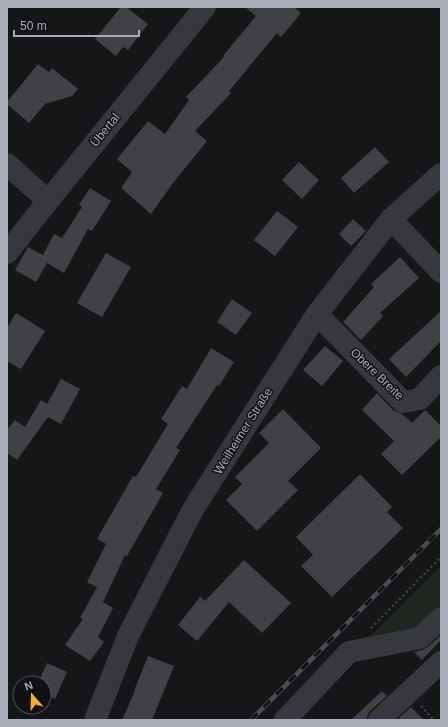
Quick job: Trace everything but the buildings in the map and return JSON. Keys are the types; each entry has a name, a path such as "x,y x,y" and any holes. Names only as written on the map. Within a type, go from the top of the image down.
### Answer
{"street":[{"name":"Übertal","path":"7,253 205,7"},
{"path":"7,164 48,201"},
{"name":"Weilheimer Straße","path":"95,720 128,636 192,511 317,314 391,219 441,174"},
{"path":"391,219 441,272"},
{"name":"Obere Breite","path":"317,314 403,402 420,399 441,376"},
{"path":"285,720 349,652 420,638 441,618"},
{"path":"379,720 441,662"}],"path":[{"path":"370,629 441,557"}],"shaded area":[{"path":"441,566 441,618 420,638 369,638"}],"railway":[{"path":"251,720 441,529"}]}
